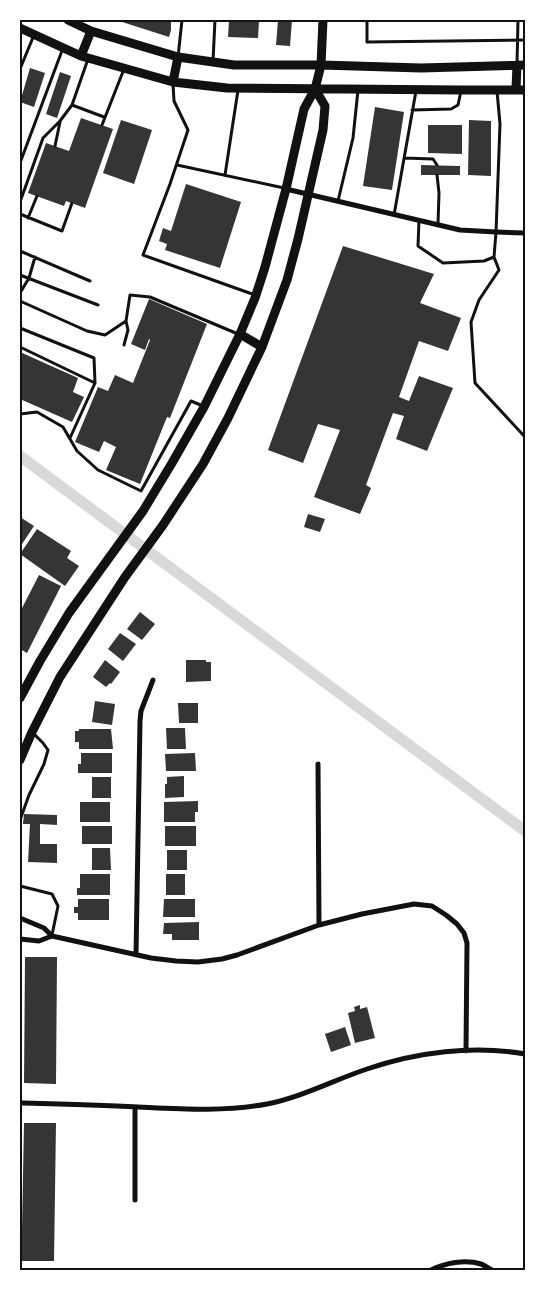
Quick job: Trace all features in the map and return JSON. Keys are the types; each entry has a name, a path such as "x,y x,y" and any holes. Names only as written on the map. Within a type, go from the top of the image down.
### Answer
{"main road":[{"path":"20,28 84,57 173,82 227,88 358,90 521,89 521,65 421,68 234,65 178,57 91,31 68,20"},
{"path":"20,698 69,613 143,511 189,435 240,334 265,267 286,189 304,109 315,89 321,65 323,20"},
{"path":"84,57 91,31"},
{"path":"173,82 178,57"},
{"path":"20,760 60,677 125,577 163,525 203,464 228,418 262,347 287,280 323,130 325,106 315,89"},
{"path":"240,334 262,347"}],"street":[{"path":"286,189 460,230 525,232"},
{"path":"136,955 140,721 144,701 153,680"},
{"path":"318,764 318,925"},
{"path":"20,918 44,928 52,936 136,955 184,962 198,962 237,955 318,925 362,914 407,905 423,904 432,906 457,924 464,933 467,943 466,1050"},
{"path":"20,939 39,941 52,936"},
{"path":"20,1103 211,1109 242,1107 296,1096 388,1062 417,1056 466,1050 525,1054"},
{"path":"135,1107 135,1200"},
{"path":"431,1270 441,1265 467,1262 480,1264 492,1270"}],"lane":[{"path":"178,57 182,20"},
{"path":"212,62 215,20"},
{"path":"367,20 367,42 525,40"},
{"path":"518,20 521,65"},
{"path":"20,69 34,34"},
{"path":"20,163 63,48"},
{"path":"20,202 43,138 60,122 72,105 84,57"},
{"path":"102,125 124,68"},
{"path":"173,82 174,101 188,130 177,165 143,255 256,295"},
{"path":"225,175 238,88"},
{"path":"338,200 353,138 358,90"},
{"path":"394,215 416,90"},
{"path":"412,110 451,109 458,106 461,90"},
{"path":"497,90 500,124 494,257 500,270 479,300 471,322 474,383 525,437"},
{"path":"72,105 104,117"},
{"path":"56,146 60,122"},
{"path":"404,158 433,159 437,165"},
{"path":"177,165 286,189"},
{"path":"437,175 440,194 438,224"},
{"path":"28,218 36,196"},
{"path":"20,214 62,231 72,203"},
{"path":"419,220 418,246 443,263 484,261 494,257"},
{"path":"20,251 90,282"},
{"path":"20,293 29,278 35,257"},
{"path":"20,274 98,304"},
{"path":"124,345 128,330 126,321 130,295 150,297 240,334"},
{"path":"20,301 87,331 105,335 126,321"},
{"path":"20,328 94,358 95,384 69,438"},
{"path":"20,347 95,384"},
{"path":"20,414 37,412 63,427 77,452 98,470 141,490 191,401 204,407"},
{"path":"20,820 48,750 44,743 32,732"},
{"path":"20,886 52,894 58,906 52,936"}],"building":[{"path":"116,20 171,20 171,30 169,37"},
{"path":"229,20 259,20 258,38 228,37"},
{"path":"278,20 292,20 290,46 276,45"},
{"path":"30,68 45,73 34,107 20,102"},
{"path":"60,72 71,76 57,118 46,114"},
{"path":"375,107 404,112 392,190 363,186"},
{"path":"81,118 113,129 85,208 66,201 64,206 28,193 46,143 69,151"},
{"path":"121,120 152,130 134,184 103,173"},
{"path":"469,120 491,121 491,176 468,175"},
{"path":"428,125 462,125 462,154 428,153"},
{"path":"421,165 460,166 460,175 421,175"},
{"path":"186,184 241,202 220,268 165,250 167,244 159,241 163,228 171,231"},
{"path":"343,246 434,274 420,303 461,318 448,351 419,341 399,397 409,401 419,376 453,388 427,451 396,439 404,416 393,413 366,485 371,488 360,514 314,497 340,430 318,424 303,463 268,450"},
{"path":"149,299 207,324 170,418 167,417 140,484 106,470 116,447 104,441 99,452 75,442 98,387 108,391 115,375 133,383 150,340 145,350 131,344"},
{"path":"20,352 78,378 73,392 84,397 72,422 20,399"},
{"path":"308,514 325,519 320,532 304,527"},
{"path":"20,517 34,526 20,547"},
{"path":"37,529 71,551 67,558 79,566 65,586 20,554"},
{"path":"39,575 61,586 27,653 20,649 20,612"},
{"path":"140,612 155,624 142,640 127,629"},
{"path":"120,633 136,644 123,661 108,649"},
{"path":"105,660 120,672 111,684 106,687 93,677"},
{"path":"186,660 206,660 206,662 211,662 211,681 186,682"},
{"path":"95,701 115,704 112,725 92,722"},
{"path":"178,703 198,703 198,723 179,723"},
{"path":"166,728 185,728 186,749 167,749"},
{"path":"79,729 111,729 113,749 79,749 79,742 75,742 75,731 79,731"},
{"path":"81,753 112,753 112,773 78,773 78,764 81,764"},
{"path":"195,753 196,771 166,771 165,754"},
{"path":"184,776 184,797 165,798 167,777"},
{"path":"92,777 111,777 111,798 92,798"},
{"path":"198,801 198,812 195,812 195,822 164,822 164,802"},
{"path":"80,802 110,802 110,822 80,822"},
{"path":"24,814 57,815 57,825 40,824 40,844 57,844 57,863 28,862 30,824 23,824"},
{"path":"82,826 112,826 112,844 82,844"},
{"path":"165,826 196,826 196,846 165,846"},
{"path":"92,848 110,848 111,870 92,870"},
{"path":"167,850 187,850 187,870 167,870"},
{"path":"80,874 110,874 110,895 77,895 77,888 80,888"},
{"path":"166,874 185,874 185,895 166,895"},
{"path":"78,899 109,899 109,920 78,920 78,913 74,913 74,907 78,907"},
{"path":"164,899 195,899 195,917 163,917"},
{"path":"199,922 199,940 172,940 172,934 163,934 164,923"},
{"path":"25,957 57,957 56,1084 24,1083"},
{"path":"360,1005 360,1009 367,1007 375,1038 355,1043 348,1013 355,1011 354,1007"},
{"path":"345,1027 351,1045 331,1052 325,1034"},
{"path":"24,1123 56,1123 54,1261 20,1261"}],"waterway":[{"path":"20,456 525,831"}]}
